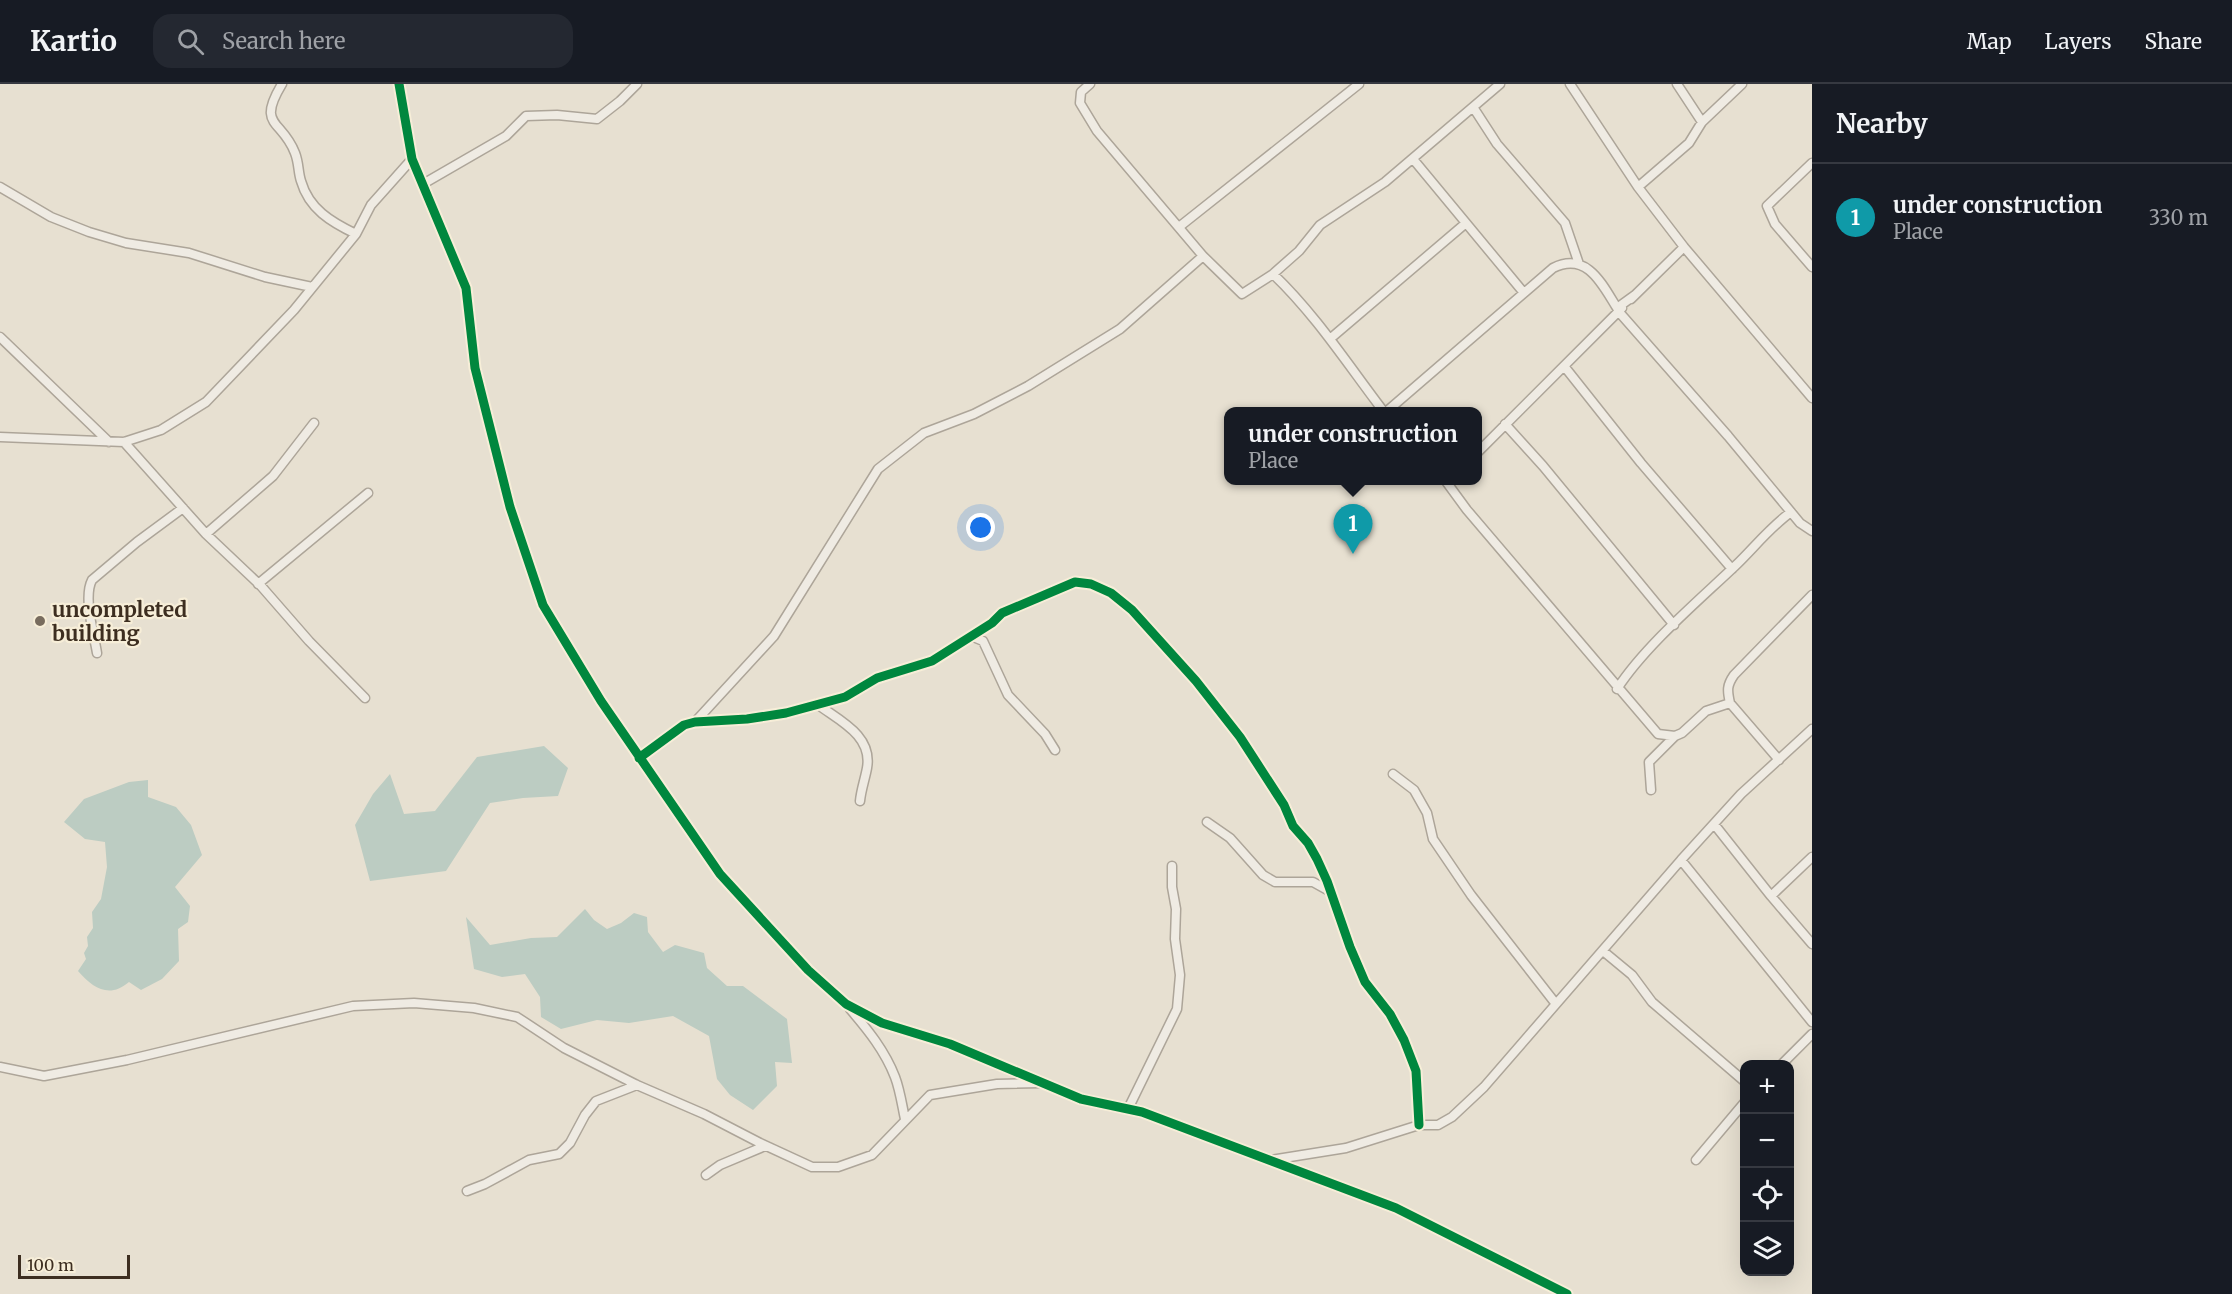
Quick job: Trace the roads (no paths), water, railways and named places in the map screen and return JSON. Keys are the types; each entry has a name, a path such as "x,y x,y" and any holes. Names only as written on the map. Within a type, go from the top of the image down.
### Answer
{"street":[{"path":"282,84 271,105 270,114 295,152 304,192 323,216 356,234"},
{"path":"399,84 412,159 465,288 475,368 510,507 543,605 601,701 720,874 808,970 846,1004 868,1029 885,1055 896,1079 905,1119"},
{"path":"423,184 506,136 526,116 597,119 637,84"},
{"path":"1090,84 1081,92 1080,103 1097,131 1203,256 1242,294 1273,274 1299,251 1320,225 1384,182 1500,84"},
{"path":"1179,227 1359,84"},
{"path":"1570,84 1638,187 1684,248 1812,398"},
{"path":"1677,84 1702,122"},
{"path":"1638,187 1689,143 1702,122 1742,84"},
{"path":"1473,106 1497,144 1564,223 1579,264"},
{"path":"0,437 124,442 161,430 206,402 259,348 312,287 356,234 371,205 412,159"},
{"path":"1413,159 1524,294"},
{"path":"1812,163 1767,206 1775,224 1812,267"},
{"path":"0,188 51,217 89,232 126,243 189,253 256,274 312,287"},
{"path":"1331,338 1466,223"},
{"path":"1482,448 1684,248"},
{"path":"695,722 774,636 878,469 924,433 974,414 1028,386 1120,329 1203,256"},
{"path":"1390,407 1553,268 1563,263 1579,264 1597,275 1617,309 1635,295"},
{"path":"1273,274 1331,338 1355,374 1382,407"},
{"path":"1619,312 1728,436 1800,523 1812,531"},
{"path":"0,337 109,442"},
{"path":"1564,366 1641,463 1732,569"},
{"path":"206,534 273,476 314,423"},
{"path":"1505,424 1543,466 1674,625"},
{"path":"124,442 206,534 258,584 309,641 365,698"},
{"path":"1450,485 1467,510 1617,689 1658,734 1676,736"},
{"path":"258,584 368,493"},
{"path":"97,653 89,598 89,587 92,580 137,542 183,508"},
{"path":"1617,689 1638,661 1775,524 1791,512"},
{"path":"639,758 684,725 786,713 845,697 877,678 932,661 992,623 1002,613 1075,582 1091,584 1111,593 1132,610 1196,681 1239,737 1284,805 1293,826 1308,843 1331,892 1365,982 1390,1014 1404,1040 1416,1071 1419,1125"},
{"path":"1779,760 1730,703 1728,683 1812,595"},
{"path":"971,636 983,641 1008,695 1044,734 1055,750"},
{"path":"1651,790 1649,762 1706,711 1730,703"},
{"path":"817,704 849,726 865,744 867,766 860,801"},
{"path":"1267,1160 1346,1148 1419,1125 1438,1125 1452,1117 1484,1087 1741,794 1812,729"},
{"path":"1393,774 1414,790 1427,813 1433,839 1471,896 1556,1004"},
{"path":"1207,822 1230,838 1263,875 1275,882 1313,882 1331,892"},
{"path":"1714,824 1812,944"},
{"path":"1771,896 1812,857"},
{"path":"1681,860 1812,1022"},
{"path":"1128,1109 1177,1009 1180,975 1175,939 1176,909 1172,887 1172,866"},
{"path":"1603,951 1632,975 1652,1002 1740,1078"},
{"path":"0,1067 44,1076 127,1060 353,1006 414,1002 474,1008 517,1017 564,1048 638,1086 704,1114 765,1146 812,1167 838,1167 872,1155 930,1095 997,1084 1044,1083"},
{"path":"846,1004 882,1023 950,1044 1081,1099 1142,1112 1396,1208 1567,1294"},
{"path":"1787,1060 1812,1034"},
{"path":"467,1191 485,1185 529,1160 559,1154 570,1143 585,1115 596,1101 638,1086"},
{"path":"1695,1160 1740,1108"},
{"path":"706,1175 727,1162 765,1146"}],"place":[{"name":"under construction","path":"1353,554"},
{"name":"uncompleted building","path":"40,621"}]}
